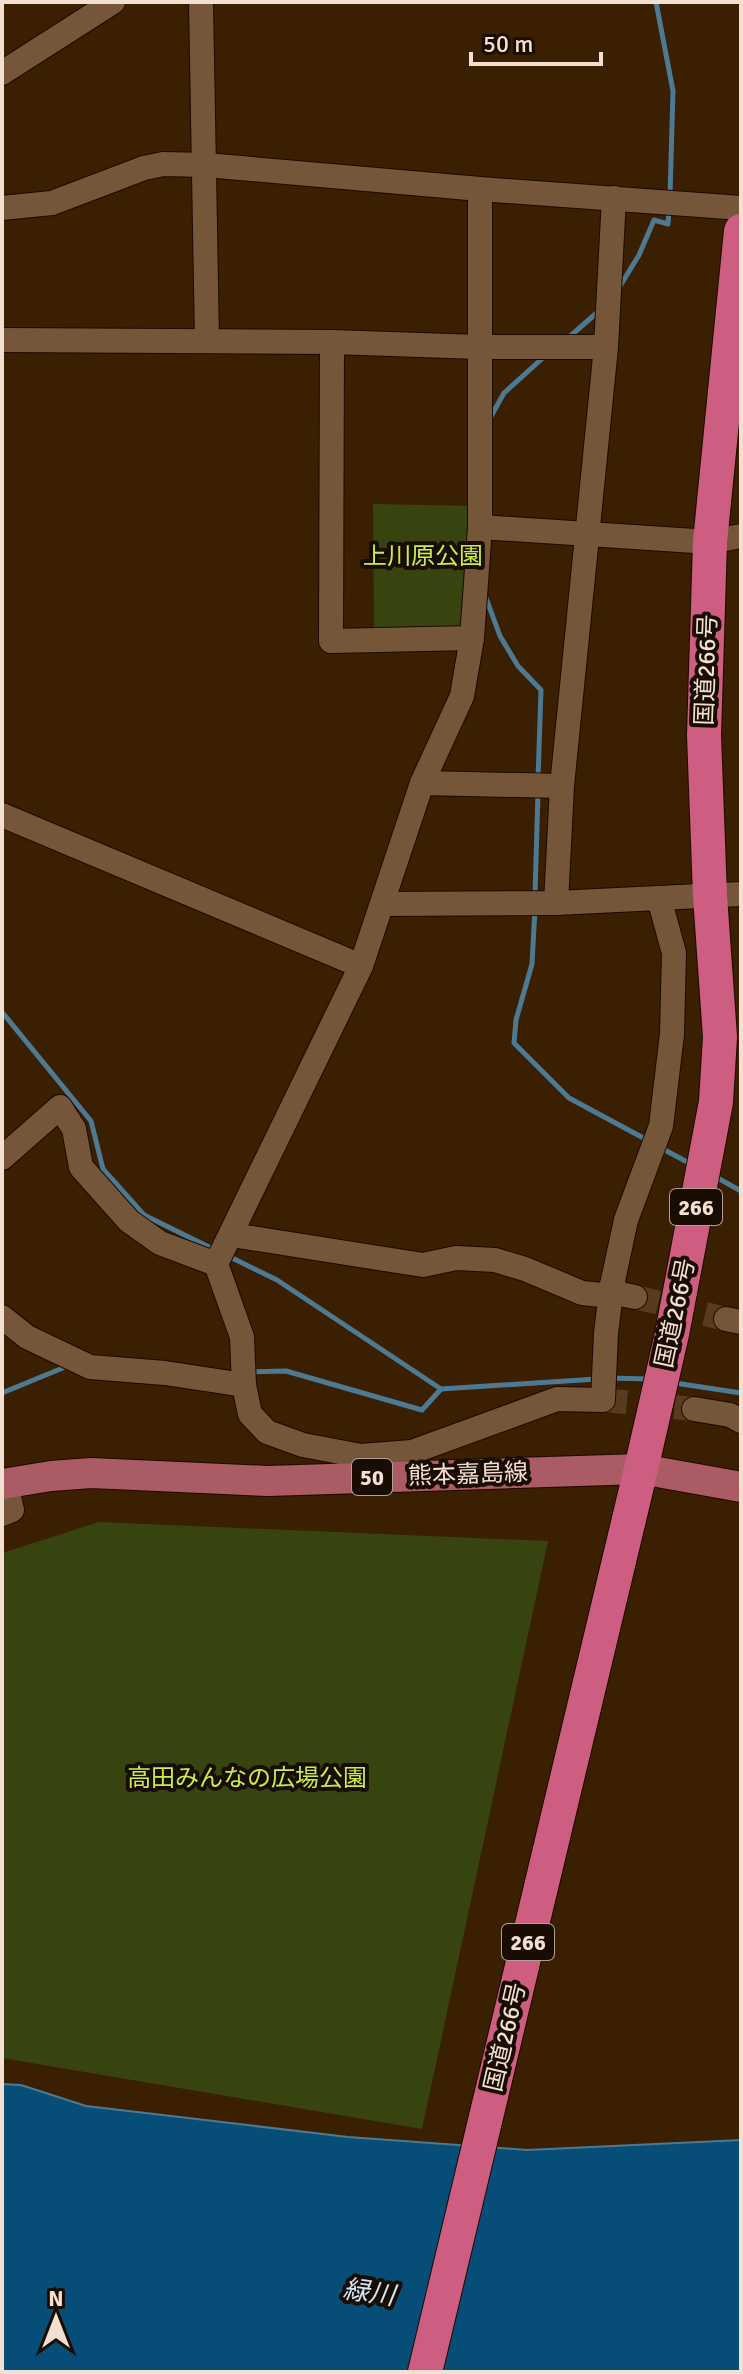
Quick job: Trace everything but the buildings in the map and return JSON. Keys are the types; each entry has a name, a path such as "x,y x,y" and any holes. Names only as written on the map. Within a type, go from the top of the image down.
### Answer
{"highway":[{"name":"国道266号","path":"425,2372 672,1334 716,1102 726,895 704,735 726,539 741,231"}],"main road":[{"name":"熊本嘉島線","path":"4,1484 91,1473 268,1481 641,1469 741,1487"}],"street":[{"path":"2,73 113,2"},
{"path":"201,2 207,341"},
{"path":"2,208 52,203 144,168 163,164 741,208"},
{"path":"480,189 480,527 472,638 462,696 422,783 361,966 216,1264 242,1337 244,1385 250,1414 267,1432 303,1445 361,1456 412,1452 557,1399 603,1400 626,1220 661,1126 672,1034 674,953 659,898"},
{"path":"556,903 562,786 606,347 614,198"},
{"path":"2,340 606,347"},
{"path":"332,342 331,641 472,638"},
{"path":"480,527 726,539"},
{"path":"422,783 562,786"},
{"path":"2,815 361,966"},
{"path":"382,904 556,903 726,895"},
{"path":"2,1158 60,1107 74,1129 81,1167 129,1221 160,1243 216,1264"},
{"path":"232,1235 423,1265 456,1258 495,1260 582,1293 602,1295 619,1292"},
{"path":"2,1317 27,1337 90,1367 165,1373 244,1385"},
{"path":"694,1409 730,1415 741,1421"},
{"path":"2,1514 12,1510 4,1484"}],"green space":[{"name":"上川原公園","path":"373,504 476,506 469,639 374,635"},
{"name":"高田みんなの広場公園","path":"99,1522 548,1541 422,2129 2,2058 2,1553"}],"water":[{"name":"緑川","path":"2,2084 21,2085 86,2106 348,2137 527,2150 741,2140 741,2372 2,2372"}],"waterway":[{"path":"656,2 673,91 670,195"},
{"path":"617,291 639,255 654,220 668,224 669,209"},
{"path":"568,338 600,310"},
{"path":"489,420 504,393 545,356"},
{"path":"486,598 500,636 518,666 541,690 538,779"},
{"path":"535,894 538,793"},
{"path":"535,908 532,964 516,1020 514,1043 569,1098 649,1141"},
{"path":"2,1012 91,1121 103,1169 144,1215 213,1249"},
{"path":"661,1148 691,1164"},
{"path":"714,1176 741,1191"},
{"path":"226,1255 277,1280 441,1389 597,1379"},
{"path":"2,1393 70,1365"},
{"path":"249,1372 286,1371 422,1410 441,1389"},
{"path":"611,1378 649,1379"},
{"path":"675,1383 741,1393"}],"tunnel":[{"path":"635,1297 726,1319"},
{"path":"603,1400 694,1409"}]}
